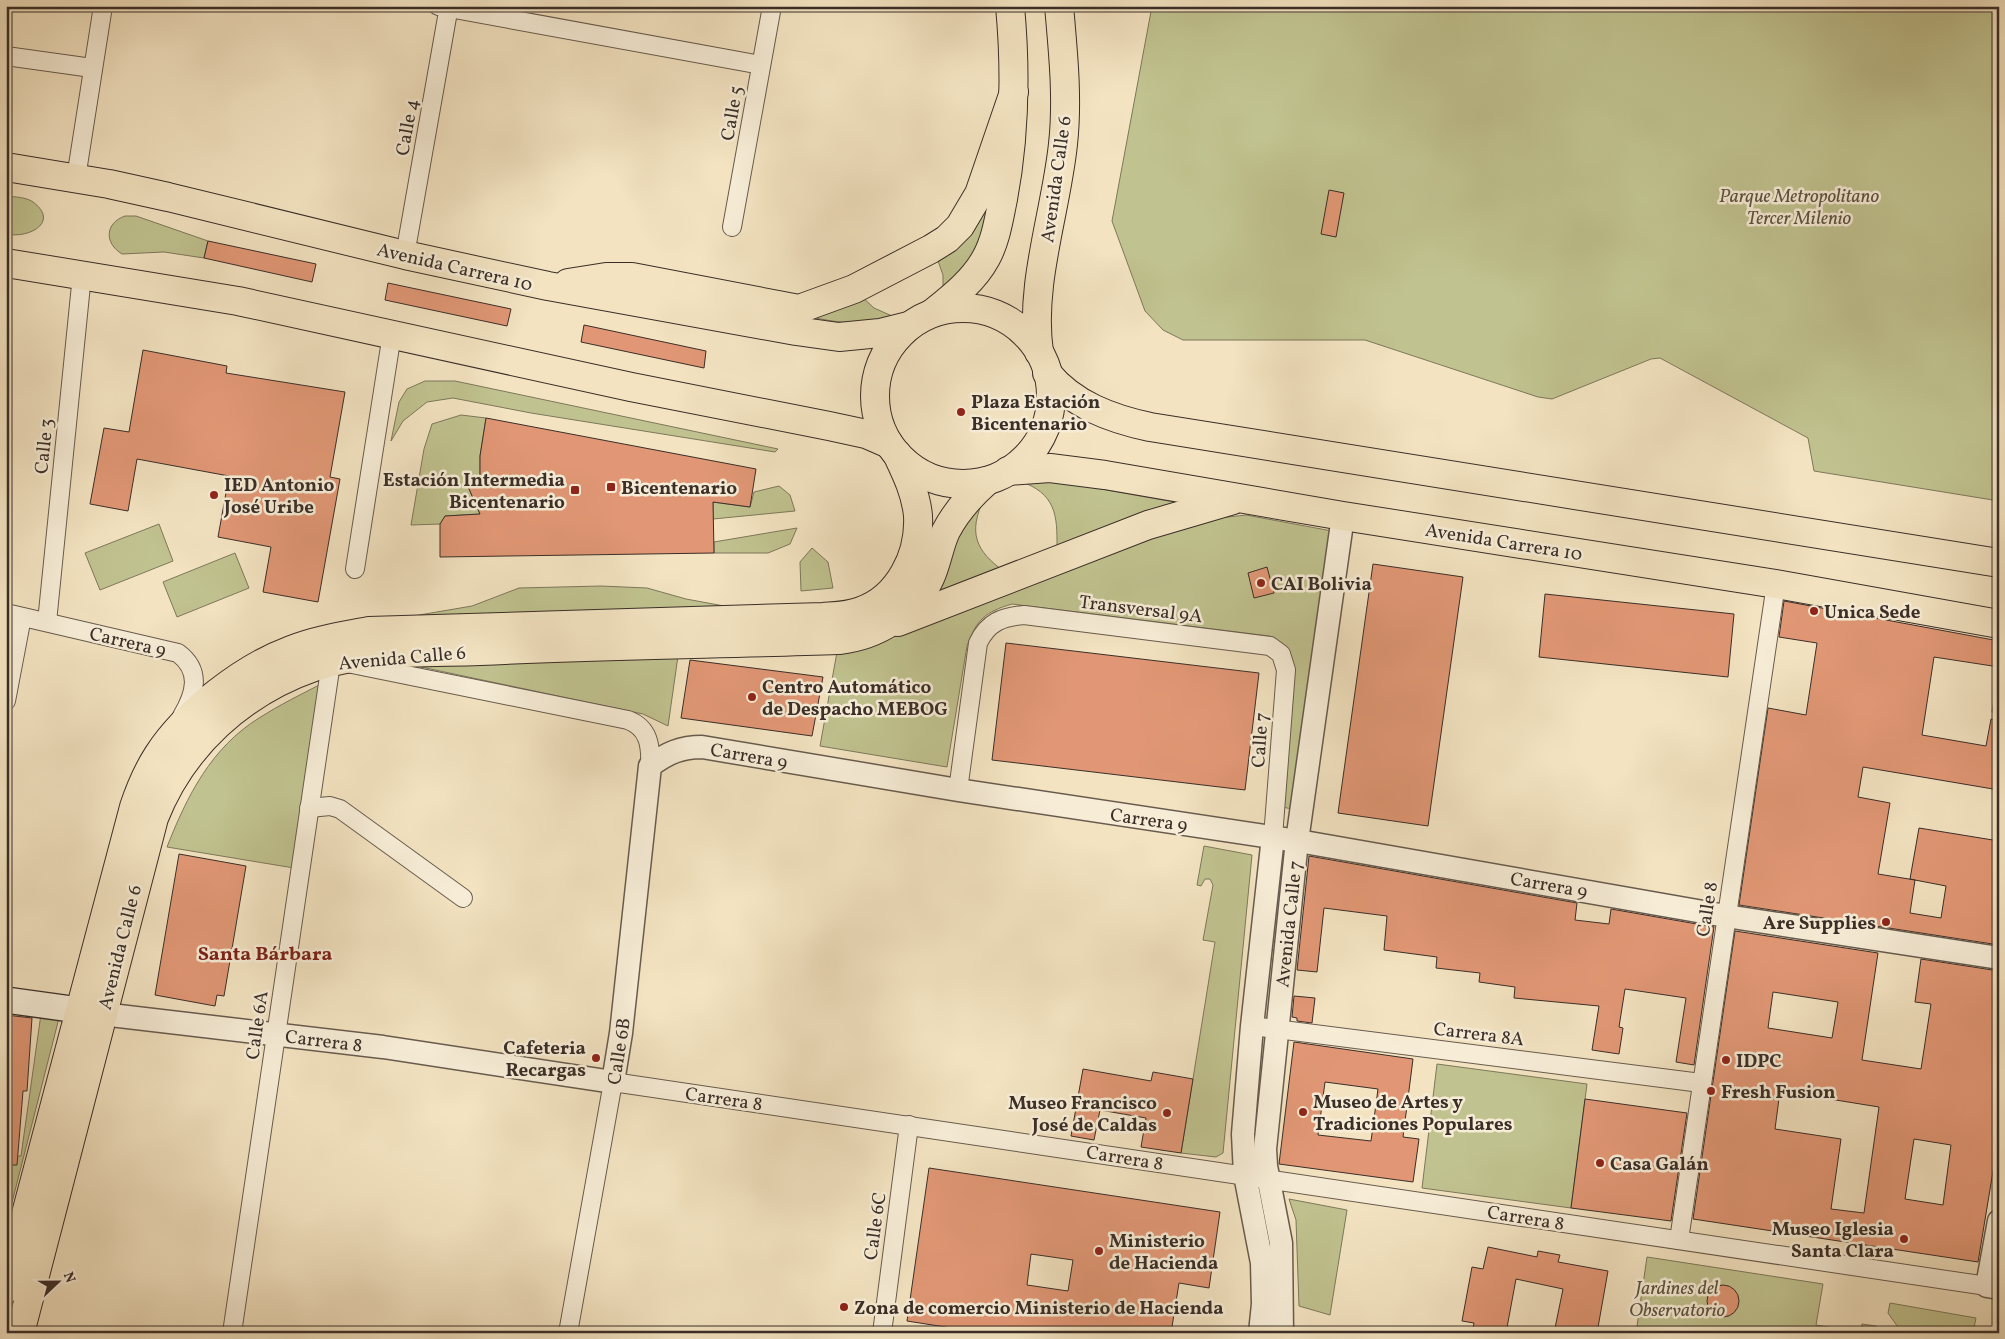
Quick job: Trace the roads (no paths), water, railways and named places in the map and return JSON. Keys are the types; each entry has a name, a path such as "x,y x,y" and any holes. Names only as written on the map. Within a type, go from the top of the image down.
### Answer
{"main road":[{"path":"1010,6 1015,58 1014,92 1007,178 993,240 987,257 970,281 934,312 908,326 893,342 882,360 876,379 875,403 880,424 893,449 910,466 928,476 940,480 967,484 997,476 1035,446 1044,430 1051,392 1043,362"},
{"name":"Avenida Calle 6","path":"1043,362 1036,312 1057,187 1065,124 1059,6"},
{"path":"548,286 606,277 632,277 799,309 835,297 931,249 947,239 960,226 979,194 1014,92"},
{"name":"Avenida Carrera 10","path":"6,167 76,178 207,206 404,255 548,286 817,334 859,336 908,326"},
{"path":"6,262 238,301 631,387 856,432 893,449"},
{"path":"934,312 951,308 985,310 1001,316 1016,326 1056,383 1097,411 1124,421 1150,427 1999,563"},
{"name":"Avenida Calle 6","path":"20,1333 134,807 149,770 167,743 203,706 252,670 292,649 348,635 390,630 823,617 861,611 889,595 902,578 912,557 917,536 916,504 910,480 893,449"},
{"name":"Avenida Carrera 10","path":"997,476 1035,468 1070,470 1343,516 1776,584 1999,624"},
{"name":"Avenida Calle 6","path":"6,1289 91,1012 147,836 160,802 182,764 200,742 240,705 292,676 335,662 399,654 839,640 877,631 903,612 920,594 929,579 952,521 966,502 997,476"},
{"path":"877,631 1148,524 1244,498"},
{"path":"6,1000 91,1012"}],"street":[{"path":"76,178 103,6"},
{"name":"Calle 5","path":"732,227 772,6"},
{"path":"445,7 761,65"},
{"name":"Calle 4","path":"404,255 445,7"},
{"path":"6,56 92,68"},
{"name":"Calle 3","path":"47,622 82,275"},
{"path":"355,569 392,334"},
{"name":"Avenida Calle 7","path":"1282,1333 1281,1242 1268,1178 1266,1137 1297,845 1343,516"},
{"name":"Calle 8","path":"1679,1240 1776,584"},
{"path":"6,701 14,615"},
{"name":"Carrera 9","path":"14,615 169,649 185,658 193,671 195,687 191,701 167,743"},
{"name":"Transversal 9A","path":"958,790 978,643 983,632 1000,619 1024,615 1276,648"},
{"name":"Calle 7","path":"1272,837 1286,670 1282,654 1276,648"},
{"path":"335,662 628,720 637,723 644,730 649,742 650,766"},
{"name":"Calle 6A","path":"232,1333 309,808 335,662"},
{"name":"Carrera 9","path":"650,766 675,750 688,747 702,747 958,790 1272,837 1297,845 1726,916 1999,958"},
{"name":"Calle 6B","path":"568,1333 622,1033 650,766"},
{"path":"309,808 330,806 340,809 463,898"},
{"name":"Avenida Calle 7","path":"1260,1333 1263,1304 1262,1263 1245,1175 1244,1116 1272,837"},
{"name":"Carrera 8","path":"91,1012 392,1049 1993,1287"},
{"name":"Carrera 8A","path":"1252,1026 1701,1083"},
{"name":"Calle 6C","path":"882,1333 909,1125"},
{"path":"1993,1287 1999,1221"}],"place":[{"name":"Plaza Estación Bicentenario","path":"961,412"},
{"name":"Bicentenario","path":"611,487"},
{"name":"Estación Intermedia Bicentenario","path":"575,490"},
{"name":"IED Antonio José Uribe","path":"214,495"},
{"name":"CAI Bolivia","path":"1261,583"},
{"name":"Unica Sede","path":"1814,611"},
{"name":"Centro Automático de Despacho MEBOG","path":"752,697"},
{"name":"Are Supplies","path":"1886,922"},
{"name":"Cafeteria Recargas","path":"596,1058"},
{"name":"IDPC","path":"1726,1060"},
{"name":"Fresh Fusion","path":"1711,1091"},
{"name":"Museo de Artes y Tradiciones Populares","path":"1303,1112"},
{"name":"Museo Francisco José de Caldas","path":"1167,1113"},
{"name":"Casa Galán","path":"1600,1163"},
{"name":"Museo Iglesia Santa Clara","path":"1904,1239"},
{"name":"Ministerio de Hacienda","path":"1099,1251"},
{"name":"Zona de comercio Ministerio de Hacienda","path":"844,1307"}],"district":[{"name":"Santa Bárbara","path":"265,953"}],"park label":[{"name":"Parque Metropolitano Tercer Milenio","path":"1799,206"},
{"name":"Jardines del Observatorio","path":"1677,1298"}]}
